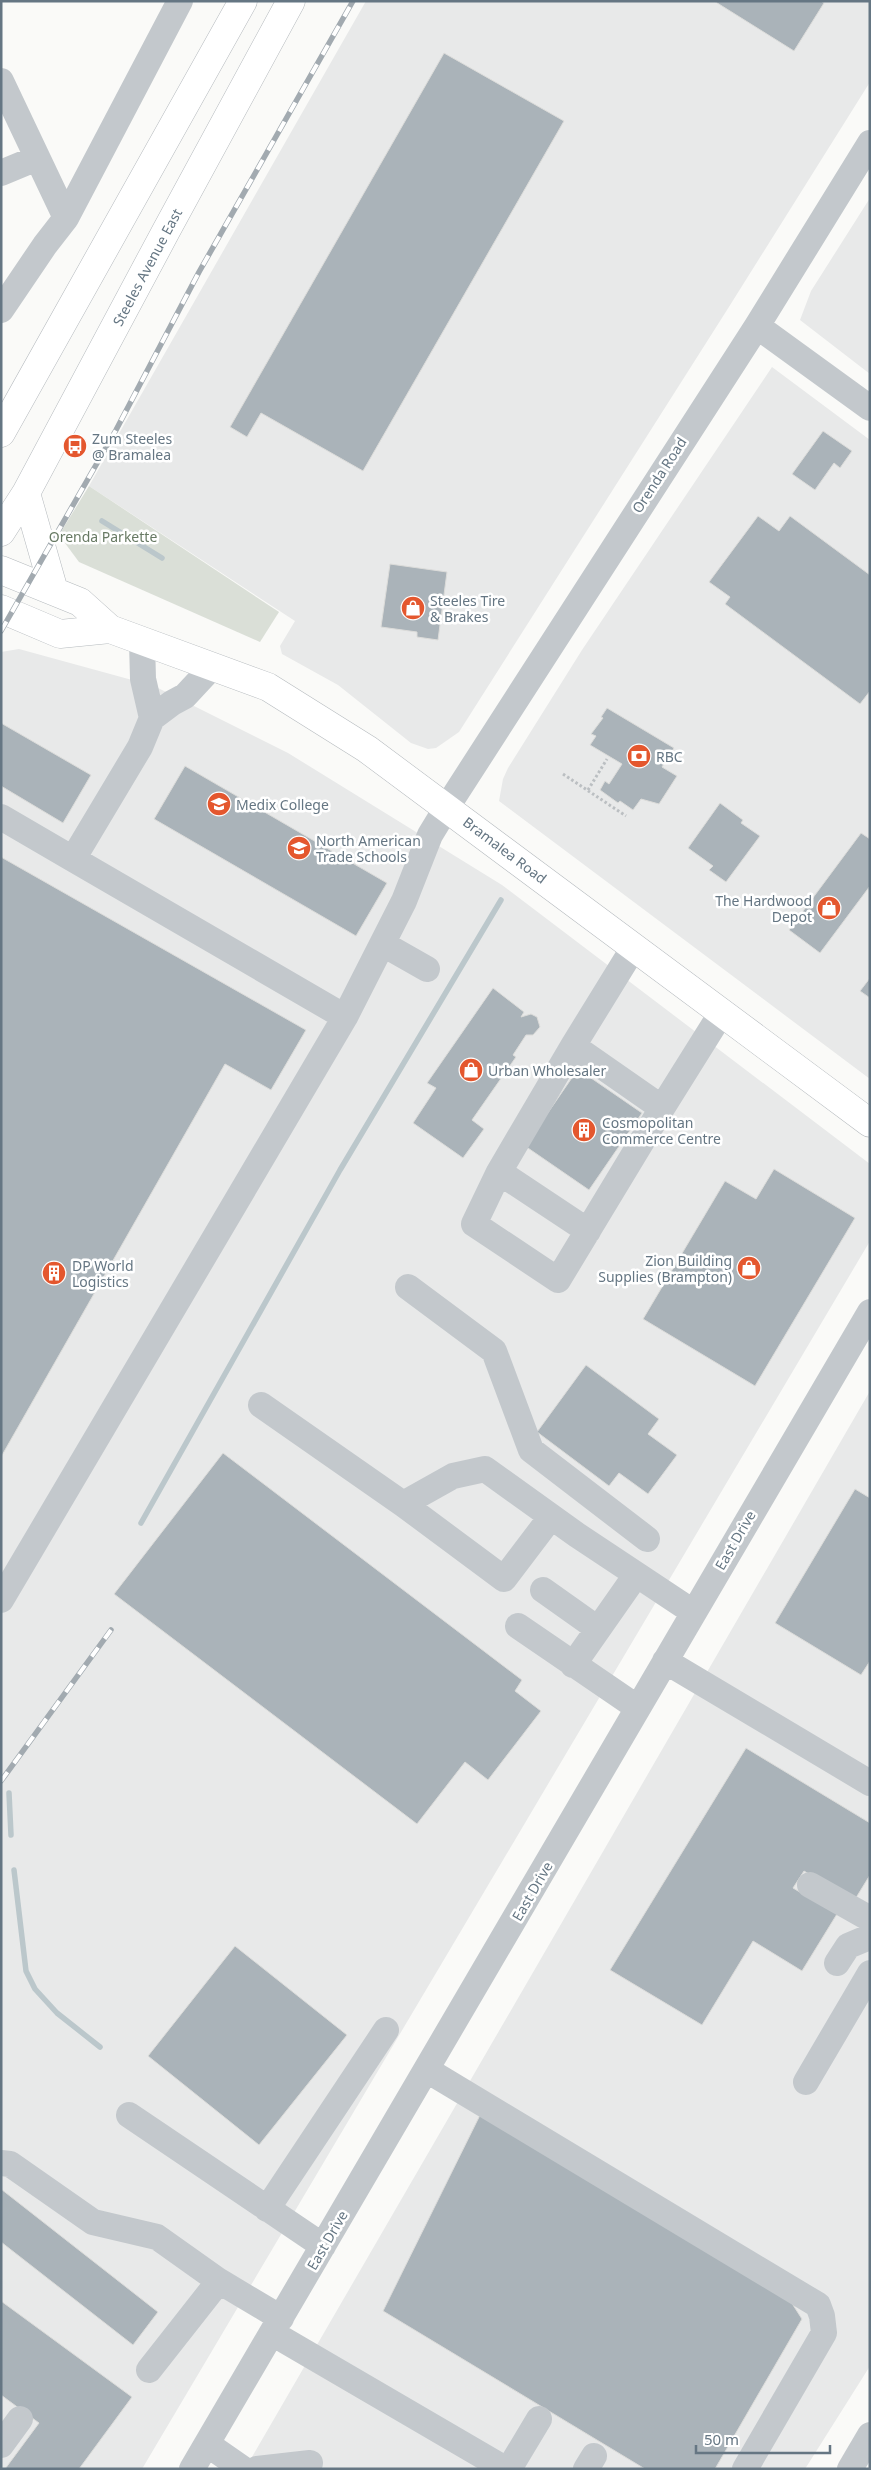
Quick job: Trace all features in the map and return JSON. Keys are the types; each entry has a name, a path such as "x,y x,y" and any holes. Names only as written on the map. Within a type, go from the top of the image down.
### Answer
{"main road":[{"path":"1,433 242,1"},
{"name":"Steeles Avenue East","path":"1,532 26,493 170,223 292,1"},
{"path":"26,493 54,591"},
{"name":"Bramalea Road","path":"1,570 80,602 110,629 253,681 281,695 366,749 447,807 870,1123"},
{"name":"Bramalea Road","path":"9,621 60,634 110,629"}],"street":[{"path":"1,310 45,245 66,218 180,1"},
{"path":"1,81 66,218"},
{"name":"Orenda Road","path":"1,1600 345,1017 404,901 430,835 756,326 870,143"},
{"path":"1,174 37,158"},
{"path":"756,326 870,408"},
{"path":"142,642 143,679 152,718"},
{"path":"73,859 140,747 152,718 172,702 185,696 212,667"},
{"path":"1,817 345,1017"},
{"path":"383,944 427,969"},
{"path":"634,947 499,1172 474,1224 558,1280 722,1012"},
{"path":"573,1046 662,1108"},
{"path":"499,1172 588,1231"},
{"path":"408,1287 494,1351 530,1450 647,1539"},
{"name":"East Drive","path":"192,2469 870,1312"},
{"path":"261,1405 403,1504 504,1579 551,1517"},
{"path":"403,1504 453,1476 485,1469 551,1517 693,1612"},
{"path":"572,1665 636,1575"},
{"path":"543,1590 598,1629"},
{"path":"518,1626 572,1665 638,1708"},
{"path":"665,1661 870,1783"},
{"path":"810,1885 869,1934 848,1946 837,1963"},
{"path":"806,2082 870,1973"},
{"path":"267,2208 386,2030"},
{"path":"426,2070 818,2305 822,2316 824,2333 745,2469"},
{"path":"129,2116 323,2246"},
{"path":"1,2163 10,2164 93,2222 157,2237 277,2325 507,2469 539,2419"},
{"path":"149,2370 218,2281"},
{"path":"1,2446 20,2419"},
{"path":"850,2469 870,2435"},
{"path":"207,2444 243,2469"},
{"path":"257,2469 297,2466"}],"path":[{"path":"588,790 607,759"},
{"path":"563,774 626,816"}],"shaded area":[{"path":"366,1 870,1 870,82 459,732 436,748 428,749 411,743 338,685 282,654 280,646 295,621 89,486"},
{"path":"870,198 870,374 800,320 811,291"},
{"path":"772,367 870,440 870,1079 499,801 503,779 508,768 582,650"},
{"path":"19,649 154,686 288,753 502,885 870,1164 870,1241 142,2469 1,2469 1,652"},
{"path":"870,1391 870,2366 805,2469 245,2469"}],"green space":[{"name":"Orenda Parkette","path":"89,486 279,612 260,642 79,562 59,535"}],"building":[{"path":"714,1 821,1 824,3 794,51"},
{"path":"444,53 564,121 363,471 261,413 247,437 230,427"},
{"path":"823,431 852,451 840,468 834,463 815,490 792,474"},
{"path":"758,516 779,531 790,516 870,575 870,691 860,704 725,604 730,597 709,582"},
{"path":"390,564 447,572 438,640 417,637 417,632 381,627"},
{"name":"RBC","path":"607,708 674,748 662,767 677,776 659,804 641,799 633,810 620,801 618,803 600,790 605,781 609,784 622,764 590,745 596,736 591,734 603,718 601,717"},
{"path":"1,723 91,775 63,823 1,786"},
{"path":"185,766 387,883 356,936 154,819"},
{"path":"720,803 743,820 741,823 760,836 726,882 709,870 713,866 688,848"},
{"name":"The Hardwood Depot","path":"861,833 870,839 870,886 820,953 789,930"},
{"name":"DP World Logistics","path":"1,857 306,1030 271,1090 225,1064 1,1457"},
{"path":"870,978 870,998 860,991"},
{"name":"Urban Wholesaler","path":"493,988 524,1012 521,1017 531,1014 537,1017 540,1027 533,1035 526,1035 513,1055 516,1057 472,1120 484,1129 463,1158 413,1123 436,1088 427,1083"},
{"name":"Cosmopolitan Commerce Centre","path":"578,1069 642,1113 589,1190 525,1146"},
{"name":"Zion Building Supplies (Brampton)","path":"774,1169 855,1218 755,1386 643,1319 725,1181 756,1199"},
{"path":"586,1365 659,1419 648,1434 677,1455 648,1494 619,1473 609,1486 537,1432"},
{"path":"223,1453 522,1680 515,1691 541,1711 488,1780 465,1762 417,1824 114,1594"},
{"path":"855,1489 870,1498 870,1661 861,1675 775,1623"},
{"path":"746,1748 870,1823 870,1875 854,1901 804,1871 793,1888 837,1914 802,1971 753,1941 702,2025 610,1970"},
{"path":"235,1946 347,2035 259,2145 148,2056"},
{"path":"483,2109 779,2283 802,2319 715,2469 645,2469 383,2311"},
{"path":"1,2189 158,2312 133,2345 1,2242"},
{"path":"1,2301 132,2397 79,2469 5,2469 39,2423 1,2395"}],"waterway":[{"path":"102,521 162,558"},
{"path":"141,1523 340,1170 501,900"},
{"path":"9,1793 11,1835"},
{"path":"14,1870 26,1971 35,1989 57,2013 100,2047"}],"railway":[{"path":"1,631 116,430 199,272 353,1"},
{"path":"1,1781 111,1630"}],"place":[{"name":"Zum Steeles @ Bramalea","path":"75,446"},
{"name":"Steeles Tire & Brakes","path":"413,608"},
{"name":"RBC","path":"639,756"},
{"name":"Medix College","path":"219,804"},
{"name":"North American Trade Schools","path":"299,848"},
{"name":"The Hardwood Depot","path":"829,908"},
{"name":"Urban Wholesaler","path":"471,1070"},
{"name":"Cosmopolitan Commerce Centre","path":"584,1130"},
{"name":"Zion Building Supplies (Brampton)","path":"749,1268"},
{"name":"DP World Logistics","path":"54,1273"}]}
